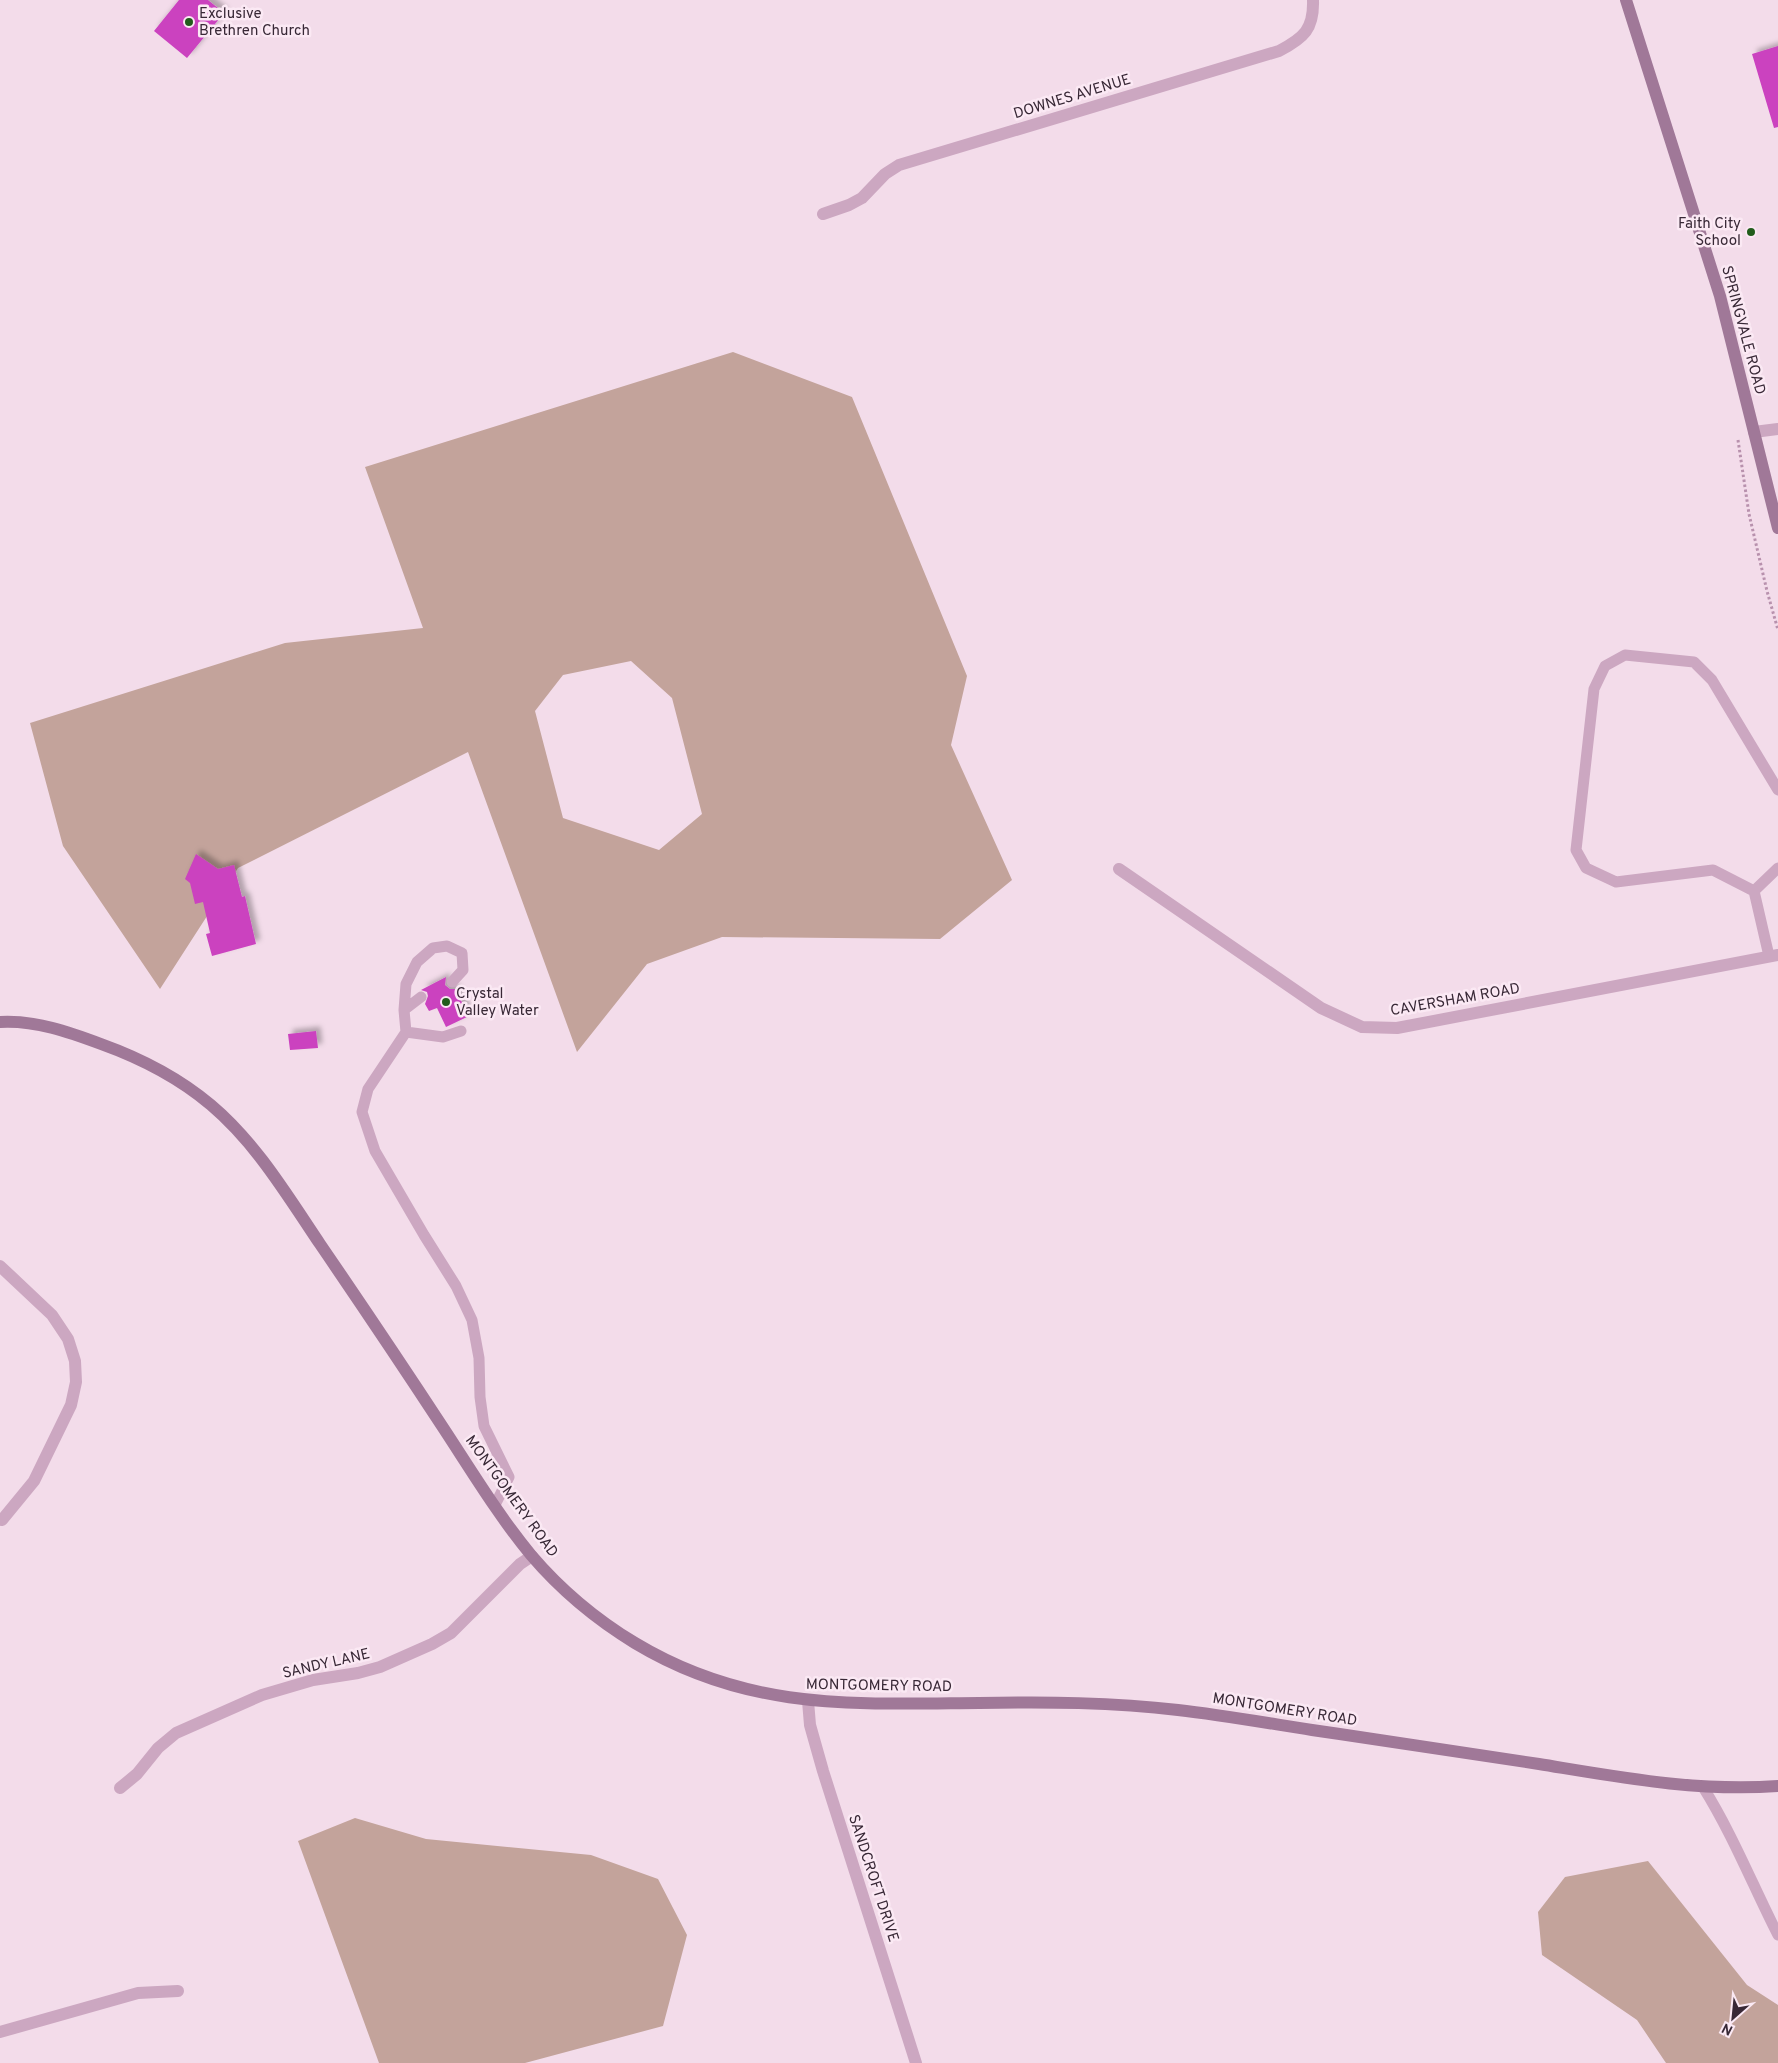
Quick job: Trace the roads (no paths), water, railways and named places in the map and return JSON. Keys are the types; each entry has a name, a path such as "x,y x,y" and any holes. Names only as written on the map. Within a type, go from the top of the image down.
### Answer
{"street":[{"name":"DOWNES AVENUE","path":"823,214 849,205 862,198 885,174 899,165 1279,50 1297,42 1309,29 1314,14 1313,0"},
{"name":"SPRINGVALE ROAD","path":"1626,0 1720,296 1778,528"},
{"path":"1754,432 1778,429"},
{"name":"CAVERSHAM ROAD","path":"1119,869 1322,1008 1362,1026 1397,1028 1773,956"},
{"name":"MONTGOMERY ROAD","path":"0,1022 31,1023 59,1030 109,1047 136,1058 186,1086 210,1104 254,1150 290,1199 494,1505 532,1556 556,1582 598,1618 635,1643 675,1664 716,1681 744,1689 808,1701 886,1704 1070,1702 1172,1709 1651,1782 1703,1788 1778,1786"},
{"path":"0,1266 52,1315 68,1339 75,1361 76,1382 71,1405 34,1480 2,1520"},
{"name":"SANDY LANE","path":"120,1788 137,1774 158,1748 176,1733 262,1695 313,1680 358,1673 380,1667 432,1644 451,1633 520,1564 532,1556"},
{"name":"SANDCROFT DRIVE","path":"808,1701 810,1725 823,1771 916,2063"},
{"path":"0,2032 138,1993 178,1991"}],"lane":[{"path":"1773,956 1754,891 1713,870 1616,882 1586,868 1576,850 1594,689 1605,666 1625,655 1694,662 1712,680 1778,790"},
{"path":"1754,891 1778,868"},
{"path":"452,982 463,970 462,953 447,946 433,948 417,962 406,984 404,1010 406,1032 368,1090 362,1112 375,1151 456,1286 472,1320 479,1358 480,1397 484,1426 509,1477 494,1505"},
{"path":"404,1010 421,997"},
{"path":"406,1032 443,1037 461,1031"},
{"path":"1703,1788 1721,1816 1778,1935"}],"place":[{"name":"Exclusive Brethren Church","path":"189,22"},
{"name":"Faith City School","path":"1751,232"},
{"name":"Crystal Valley Water","path":"446,1002"}]}
